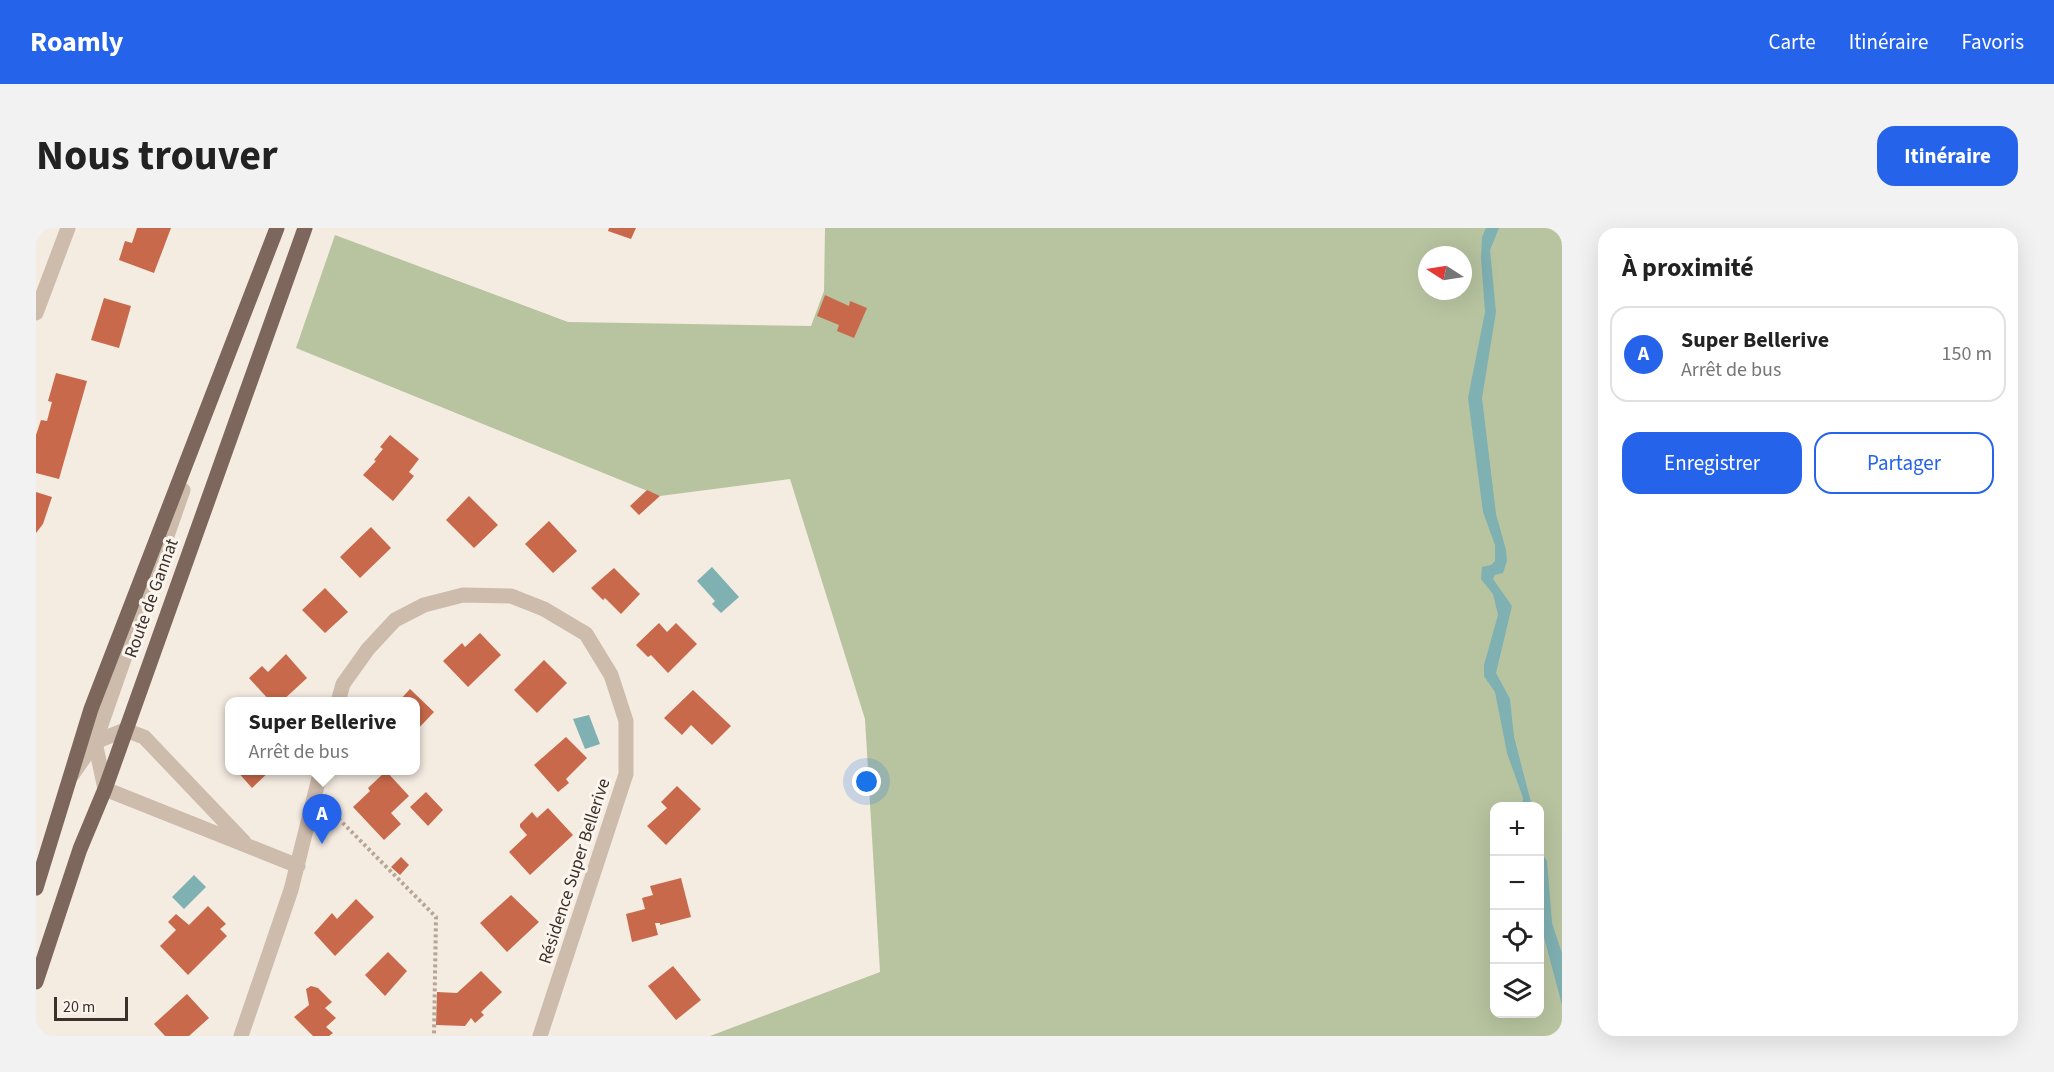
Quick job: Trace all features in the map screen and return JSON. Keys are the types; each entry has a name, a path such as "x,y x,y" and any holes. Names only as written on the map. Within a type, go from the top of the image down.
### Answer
{"main road":[{"name":"Route de Gannat","path":"36,888 91,709 277,228"},
{"name":"Route de Gannat","path":"36,982 80,849 105,789 124,730 305,228"}],"street":[{"path":"36,313 68,228"},
{"path":"67,782 96,742 257,277"},
{"name":"Résidence Super Bellerive","path":"339,697 343,684 368,649 395,620 424,605 463,595 511,596 544,609 586,634 611,675 626,721 626,774 540,1036"},
{"path":"96,742 124,730 144,737 249,846"},
{"path":"96,742 105,789 298,866"},
{"path":"241,1036 298,866 320,775"}],"path":[{"path":"315,795 436,918 434,1036"}],"green space":[{"path":"825,228 1562,228 1562,1036 710,1036 880,972 865,719 790,479 660,496 296,348 335,235 568,322 811,326 824,291"}],"water":[{"path":"1486,228 1499,228 1490,250 1496,312 1482,398 1496,514 1507,561 1503,573 1495,575 1493,579 1512,606 1496,673 1510,699 1514,737 1531,802 1522,802 1507,753 1495,692 1484,676 1484,665 1498,615 1493,594 1481,579 1482,567 1491,565 1495,561 1495,545 1483,512 1468,398 1485,312 1481,258 1482,237"},
{"path":"712,567 739,597 721,613 712,604 715,601 697,581"},
{"path":"589,715 600,744 585,749 573,719"},
{"path":"1544,857 1547,861 1552,923 1562,953 1562,1005 1544,937"},
{"path":"194,875 206,887 184,909 172,897"}],"building":[{"path":"137,228 171,228 154,273 119,260 125,241 132,243"},
{"path":"609,228 636,228 631,239 608,231"},
{"path":"825,295 849,306 850,301 867,308 854,338 837,331 839,325 817,316"},
{"path":"104,298 131,306 119,348 91,340"},
{"path":"56,373 87,381 59,479 36,473 36,435 41,420 47,421 52,402 48,401"},
{"path":"390,435 419,459 409,472 414,476 393,501 363,475 376,461 374,460 383,449 380,447"},
{"path":"647,490 660,496 639,515 630,506"},
{"path":"36,492 52,497 43,524 36,533"},
{"path":"469,496 498,525 474,548 446,520"},
{"path":"549,521 577,551 553,573 525,544"},
{"path":"371,527 391,548 360,578 340,557"},
{"path":"614,568 640,594 621,614 591,588"},
{"path":"325,588 348,612 325,633 302,610"},
{"path":"659,623 667,632 676,623 697,644 668,673 651,655 648,657 636,645"},
{"path":"480,633 501,655 468,687 443,661 462,643 465,647"},
{"path":"286,654 307,678 286,697 266,697 249,678 262,666 268,672"},
{"path":"544,660 567,683 537,713 514,690"},
{"path":"410,689 418,697 403,697"},
{"path":"693,690 731,726 712,745 691,725 682,735 664,718"},
{"path":"420,699 434,712 420,727"},
{"path":"566,737 587,758 566,779 569,783 558,792 534,765"},
{"path":"240,775 266,775 252,788"},
{"path":"382,775 390,775 409,796 391,813 401,824 384,840 353,807 370,791 368,788"},
{"path":"677,786 701,809 666,845 647,826 667,808 661,802"},
{"path":"426,792 443,810 428,826 410,807"},
{"path":"548,808 573,835 530,875 509,852 527,835 520,824 532,812 537,818"},
{"path":"401,857 409,865 400,875 391,867"},
{"path":"681,878 691,917 660,925 660,923 655,923 658,935 632,942 626,914 645,909 642,898 653,895 650,886"},
{"path":"511,895 539,922 507,952 480,923"},
{"path":"356,899 374,917 335,956 314,933 332,913 337,919"},
{"path":"208,906 226,924 220,929 227,936 188,975 160,946 176,930 168,922 176,914 189,925"},
{"path":"388,952 407,971 385,996 365,975"},
{"path":"673,966 701,1000 676,1020 648,986"},
{"path":"481,971 502,992 481,1012 484,1015 475,1023 471,1018 465,1026 436,1025 437,992 457,993"},
{"path":"311,986 318,988 332,1002 325,1008 336,1018 326,1027 333,1033 329,1036 313,1036 294,1017 309,1005 306,989"},
{"path":"187,994 209,1018 189,1036 165,1036 154,1024"}],"place":[{"name":"Super Bellerive","path":"322,844"}]}
